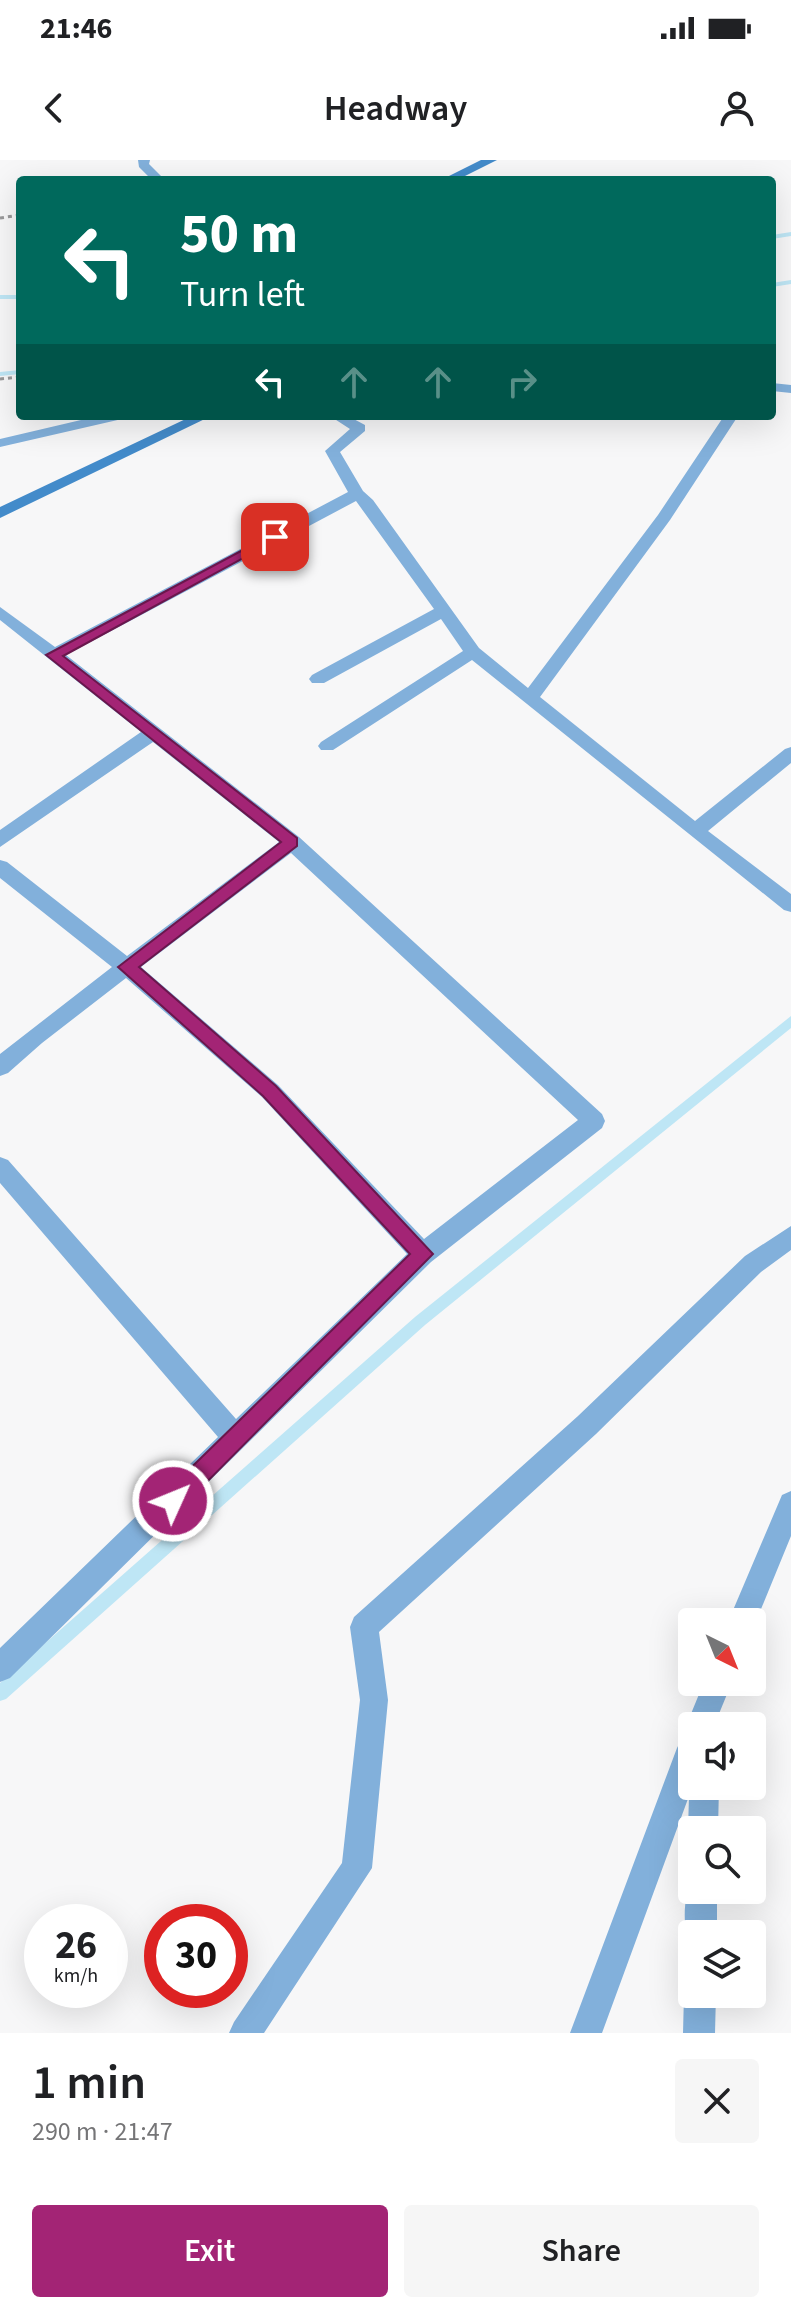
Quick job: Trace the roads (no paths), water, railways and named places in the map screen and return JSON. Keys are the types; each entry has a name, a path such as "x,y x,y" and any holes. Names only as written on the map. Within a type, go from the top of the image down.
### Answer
{"main road":[{"path":"456,176 491,160"},
{"path":"0,513 196,420"}],"street":[{"path":"144,160 143,165 155,176"},
{"path":"0,443 100,420"},
{"path":"345,420 360,428 332,451 357,494 368,503 473,652 791,905"},
{"path":"530,698 664,517 728,420"},
{"path":"53,655 357,494"},
{"path":"318,679 444,610"},
{"path":"0,612 292,842 594,1121 423,1254 0,1668"},
{"path":"327,746 473,652"},
{"path":"0,840 153,733"},
{"path":"695,831 791,753"},
{"path":"0,1067 34,1037 292,842"},
{"path":"0,867 127,967 270,1091 423,1254"},
{"path":"0,1167 237,1439"},
{"path":"245,2033 357,1868 374,1700 364,1627 587,1425 753,1264 791,1236"},
{"path":"748,1608 791,1504"},
{"path":"586,2033 678,1786"},
{"path":"699,2033 700,2008"}],"waterway":[{"path":"776,236 791,234"},
{"path":"776,284 791,282"},
{"path":"0,297 16,297"},
{"path":"0,374 16,372"},
{"path":"0,1693 420,1321 791,1021"}]}
